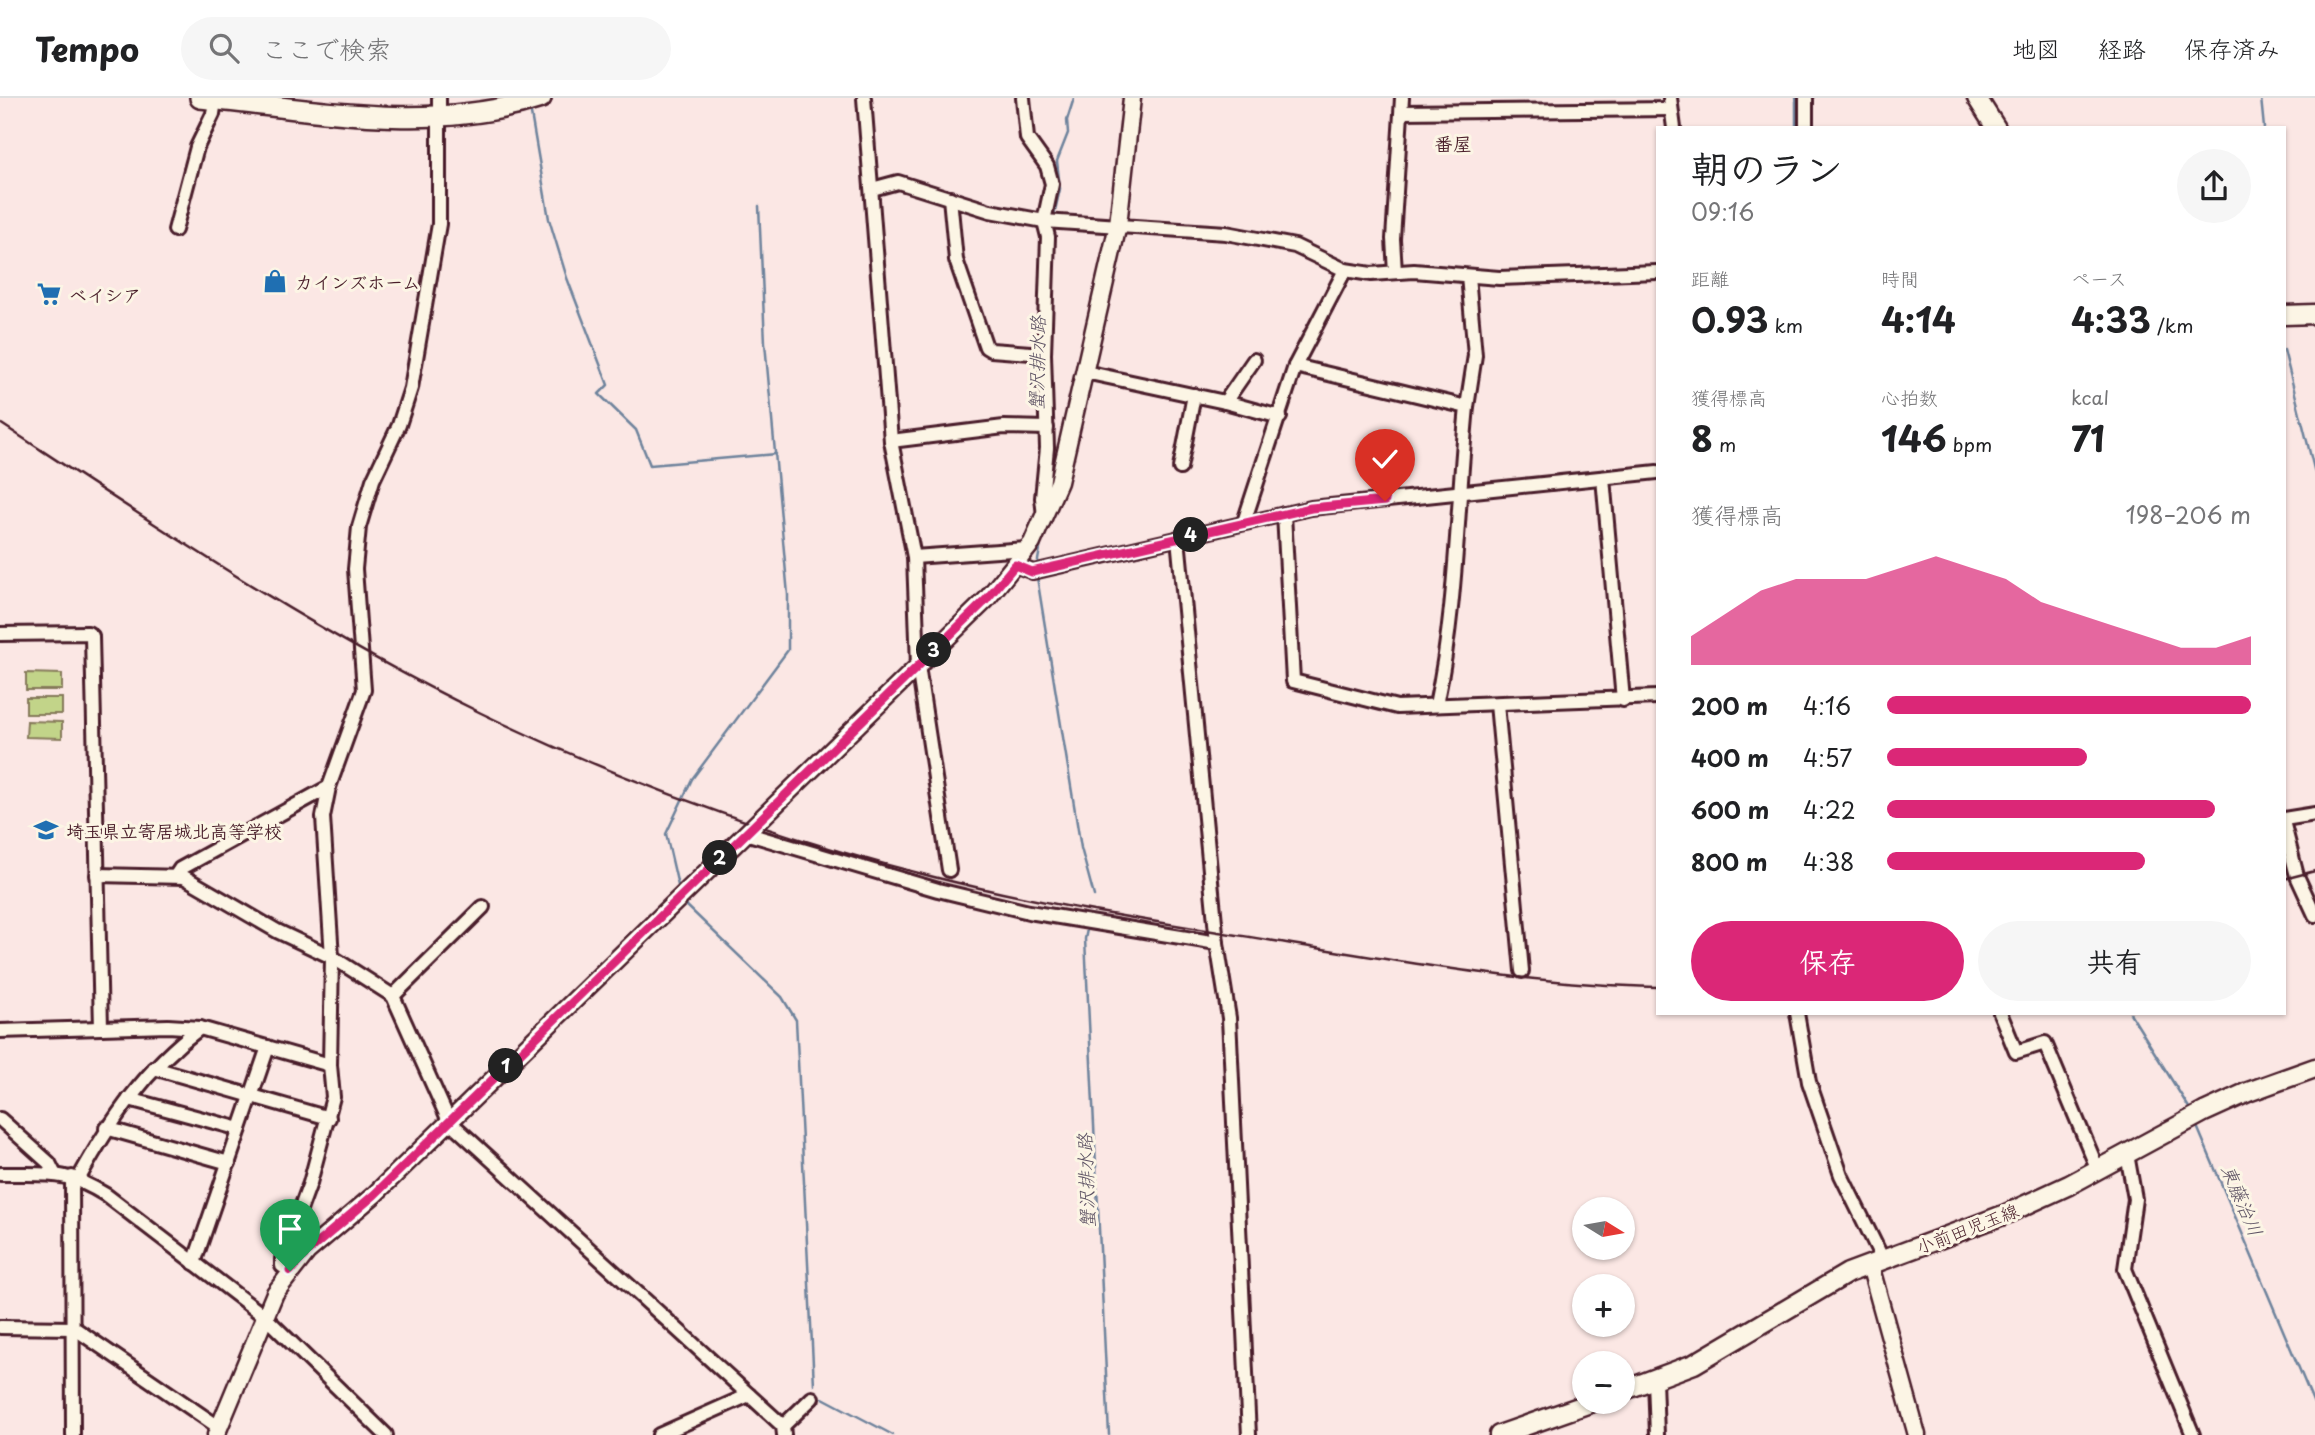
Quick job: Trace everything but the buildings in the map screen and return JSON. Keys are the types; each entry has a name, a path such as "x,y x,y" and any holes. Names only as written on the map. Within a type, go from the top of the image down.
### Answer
{"highway":[{"path":"208,99 402,117 440,107 541,98"}],"main road":[{"path":"1977,98 1995,126"},
{"path":"2286,316 2315,314"},
{"name":"小前田児玉線","path":"1635,1387 1694,1364 1814,1293 1877,1262 2006,1214 2098,1170 2248,1092 2315,1068"},
{"path":"1499,1435 1572,1409"}],"street":[{"path":"864,98 891,441 914,557 918,666 949,870"},
{"path":"1023,98 1027,138 1047,166 1052,184 1044,220 1048,237 1044,354 1047,428 1042,498 1044,520"},
{"path":"0,1327 74,1328 218,1432 275,1293 307,1252 374,1195 986,600 1027,549 1044,520 1059,482 1118,225 1132,98"},
{"path":"1395,272 1393,239 1402,98"},
{"path":"1806,98 1807,126"},
{"path":"175,230 197,147 214,114 208,99"},
{"path":"1402,112 1670,103 1674,126"},
{"path":"290,1271 282,1266 282,1259 329,1118 332,1097 332,957 323,817 329,787 365,690 355,569 359,527 373,481 399,425 411,388 439,223 440,107"},
{"path":"872,189 898,182 990,211 1044,220 1226,233 1295,246 1345,270 1499,278 1656,272"},
{"path":"950,198 956,260 986,346 991,350 1044,354"},
{"path":"1244,522 1295,366 1345,270"},
{"path":"1436,705 1445,662 1458,545 1458,494 1475,355 1468,276"},
{"path":"1225,401 1254,360"},
{"path":"1295,366 1467,407"},
{"path":"1085,372 1225,401 1280,417"},
{"path":"1180,468 1194,395"},
{"path":"891,441 1004,426 1047,428"},
{"path":"1015,565 1032,572 1311,508 1656,472"},
{"path":"1603,478 1623,700"},
{"path":"1284,514 1293,681 1397,707 1656,697"},
{"path":"1178,538 1217,943 1229,1018 1249,1435"},
{"path":"914,557 1027,549"},
{"path":"0,634 88,633 92,636 101,1028"},
{"path":"1497,704 1522,971"},
{"path":"176,875 180,869 329,787"},
{"path":"2286,819 2315,814"},
{"path":"745,833 938,890 1016,909 1217,943"},
{"path":"2286,833 2297,876 2315,915"},
{"path":"97,875 176,875 332,957 393,996 449,1121 749,1395 783,1431 813,1398"},
{"path":"393,996 483,907"},
{"path":"1797,1015 1809,1082 1841,1175 1877,1262 1917,1435"},
{"path":"2001,1015 2016,1052 2045,1044 2098,1170"},
{"path":"0,1031 168,1026 200,1028 330,1065"},
{"path":"72,1435 76,1177 106,1128 154,1068 168,1052 200,1028"},
{"path":"194,1263 268,1047"},
{"path":"154,1068 329,1118"},
{"path":"129,1099 240,1129"},
{"path":"0,1119 49,1163 55,1175"},
{"path":"106,1128 229,1163"},
{"path":"2127,1154 2135,1199 2125,1269 2193,1435"},
{"path":"0,1174 76,1177 106,1195 264,1316 386,1435"},
{"path":"1656,1380 1657,1435"},
{"path":"659,1435 749,1395"}],"green space":[{"path":"26,673 62,674 62,690 26,690"},
{"path":"26,698 62,698 62,714 26,714"},
{"path":"27,721 62,722 62,738 26,737"}],"waterway":[{"name":"蟹沢排水路","path":"1054,215 1060,189 1057,161 1068,133 1067,120 1074,98"},
{"name":"東藤治川","path":"1796,98 1796,126"},
{"path":"2261,98 2264,126"},
{"path":"530,108 549,219 567,278 608,385 599,394 636,430 650,465 776,454"},
{"path":"679,890 666,834 692,779 788,650 788,595 765,343 759,206"},
{"path":"2286,358 2315,473"},
{"name":"蟹沢排水路","path":"1037,566 1041,543"},
{"name":"蟹沢排水路","path":"1037,577 1081,848 1094,896"},
{"path":"683,902 782,997 796,1020 814,1385"},
{"name":"蟹沢排水路","path":"1088,925 1085,939 1109,1435"},
{"name":"東藤治川","path":"2131,1015 2191,1111"},
{"name":"東藤治川","path":"2196,1124 2315,1406"},
{"path":"823,1398 893,1435"}],"railway":[{"path":"0,423 236,576 357,648 536,739 704,807 876,862 1017,896 1100,912 1462,970 1559,981 1656,987"},
{"path":"2286,878 2315,871"}],"place":[{"name":"カインズホーム","path":"275,281"},
{"name":"ベイシア","path":"49,294"},
{"name":"埼玉県立寄居城北高等学校","path":"46,830"}],"district":[{"name":"番屋","path":"1453,143"}],"route":[{"path":"290,1271 307,1252 374,1195 675,903 761,816 986,600 1015,565 1032,572 1311,508 1385,501"}]}
